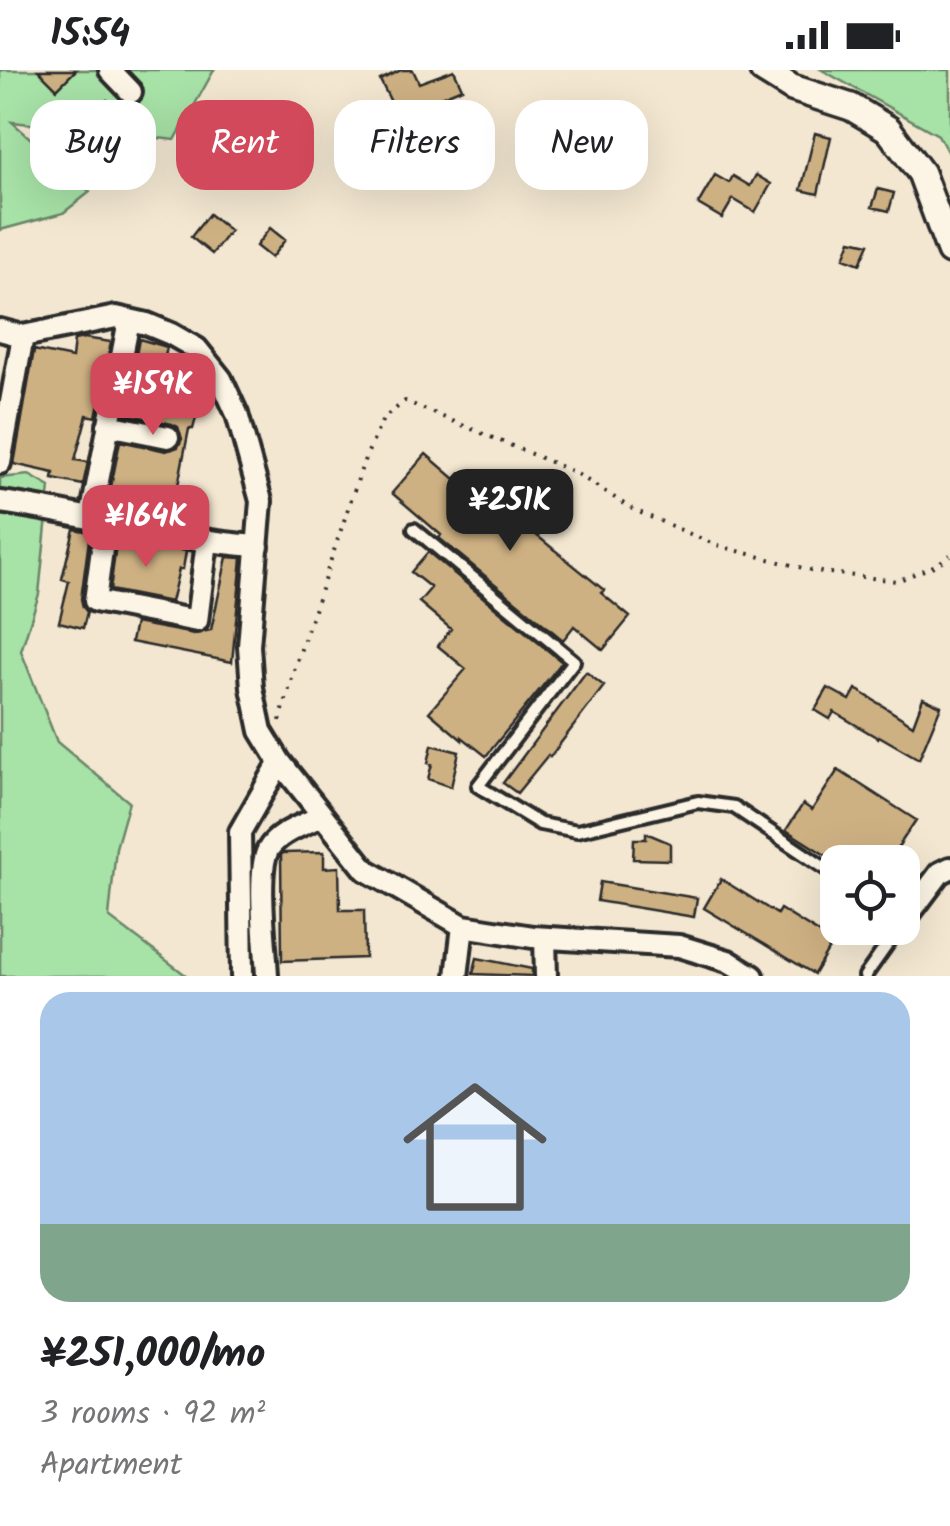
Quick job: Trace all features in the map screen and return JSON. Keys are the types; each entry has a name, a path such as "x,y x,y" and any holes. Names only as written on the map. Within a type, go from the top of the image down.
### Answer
{"street":[{"path":"110,70 131,92"},
{"path":"762,70 792,88 851,107 888,129 921,173 950,251"},
{"path":"0,330 23,336 116,317 171,334 197,349 222,380 237,414 261,501 250,646 252,688 261,730 276,756 366,870 463,926 545,938 679,946 728,961 753,976"},
{"path":"129,320 108,425 98,519 95,601 197,621 207,542"},
{"path":"0,463 23,336"},
{"path":"108,425 168,437"},
{"path":"0,502 207,542 258,546"},
{"path":"242,976 240,832 276,756"},
{"path":"267,976 262,868 269,848 285,834 321,816"},
{"path":"920,899 940,873 950,868"},
{"path":"457,976 463,926"},
{"path":"545,938 546,976"}],"lane":[{"path":"414,529 574,660 478,786 540,824 577,831 698,802 734,808 820,865"},
{"path":"864,976 886,945"}],"path":[{"path":"276,756 296,664 364,461 382,419 405,401 574,472 634,510 716,546 814,571 896,581 936,566 950,556"}],"green space":[{"path":"0,70 214,70 197,100 176,100 175,140 156,138 156,100 30,100 30,124 12,122 30,138 30,190 90,192 63,213 0,230"},
{"path":"822,70 950,70 950,157 938,135"},
{"path":"29,475 50,487 39,594 21,651 57,742 129,802 116,848 109,917 187,976 0,976 0,478"}],"building":[{"path":"38,70 76,70 57,89"},
{"path":"401,70 413,70 419,83 454,70 462,88 434,100 390,100 380,80"},
{"path":"815,133 831,137 818,194 801,190"},
{"path":"715,175 729,183 733,176 750,186 756,175 771,184 755,212 733,199 722,218 698,204"},
{"path":"878,189 894,193 889,211 872,207"},
{"path":"209,214 230,231 212,254 191,237"},
{"path":"270,228 285,240 271,258 256,246"},
{"path":"851,240 869,244 860,264 844,258"},
{"path":"139,339 167,347 160,381 165,382 163,389 201,399 193,429 189,429 171,521 138,514 140,505 109,497 120,441 166,451 178,447 182,439 178,427 172,424 125,414"},
{"path":"74,340 111,342 96,417 87,415 75,460 88,462 83,485 53,479 54,473 14,464 34,350 72,358"},
{"path":"426,454 455,479 460,473 604,590 601,593 630,617 603,650 574,626 563,640 439,538 441,535 392,493"},
{"path":"74,529 90,532 81,599 87,612 83,628 59,622 69,581 62,579"},
{"path":"117,538 186,551 171,602 110,590"},
{"path":"428,552 562,662 486,756 429,712 466,669 438,646 451,629 419,602 431,588 411,572"},
{"path":"227,557 242,558 232,662 131,642 135,623 194,634 211,630"},
{"path":"586,672 604,686 517,793 503,783"},
{"path":"828,688 850,700 856,689 913,725 923,698 941,706 919,759 834,712 830,719 815,710"},
{"path":"432,745 459,752 451,787 428,779"},
{"path":"838,770 916,820 899,845 820,845 820,852 786,830 803,804 812,810"},
{"path":"646,833 670,843 670,860 633,859 634,839 646,839"},
{"path":"324,852 324,868 339,867 340,910 364,910 365,958 282,961 281,855"},
{"path":"721,879 777,914 780,909 820,934 820,945 831,945 814,974 704,908"},
{"path":"600,882 697,898 694,917 597,901"},
{"path":"477,958 532,969 532,976 473,974"}]}
